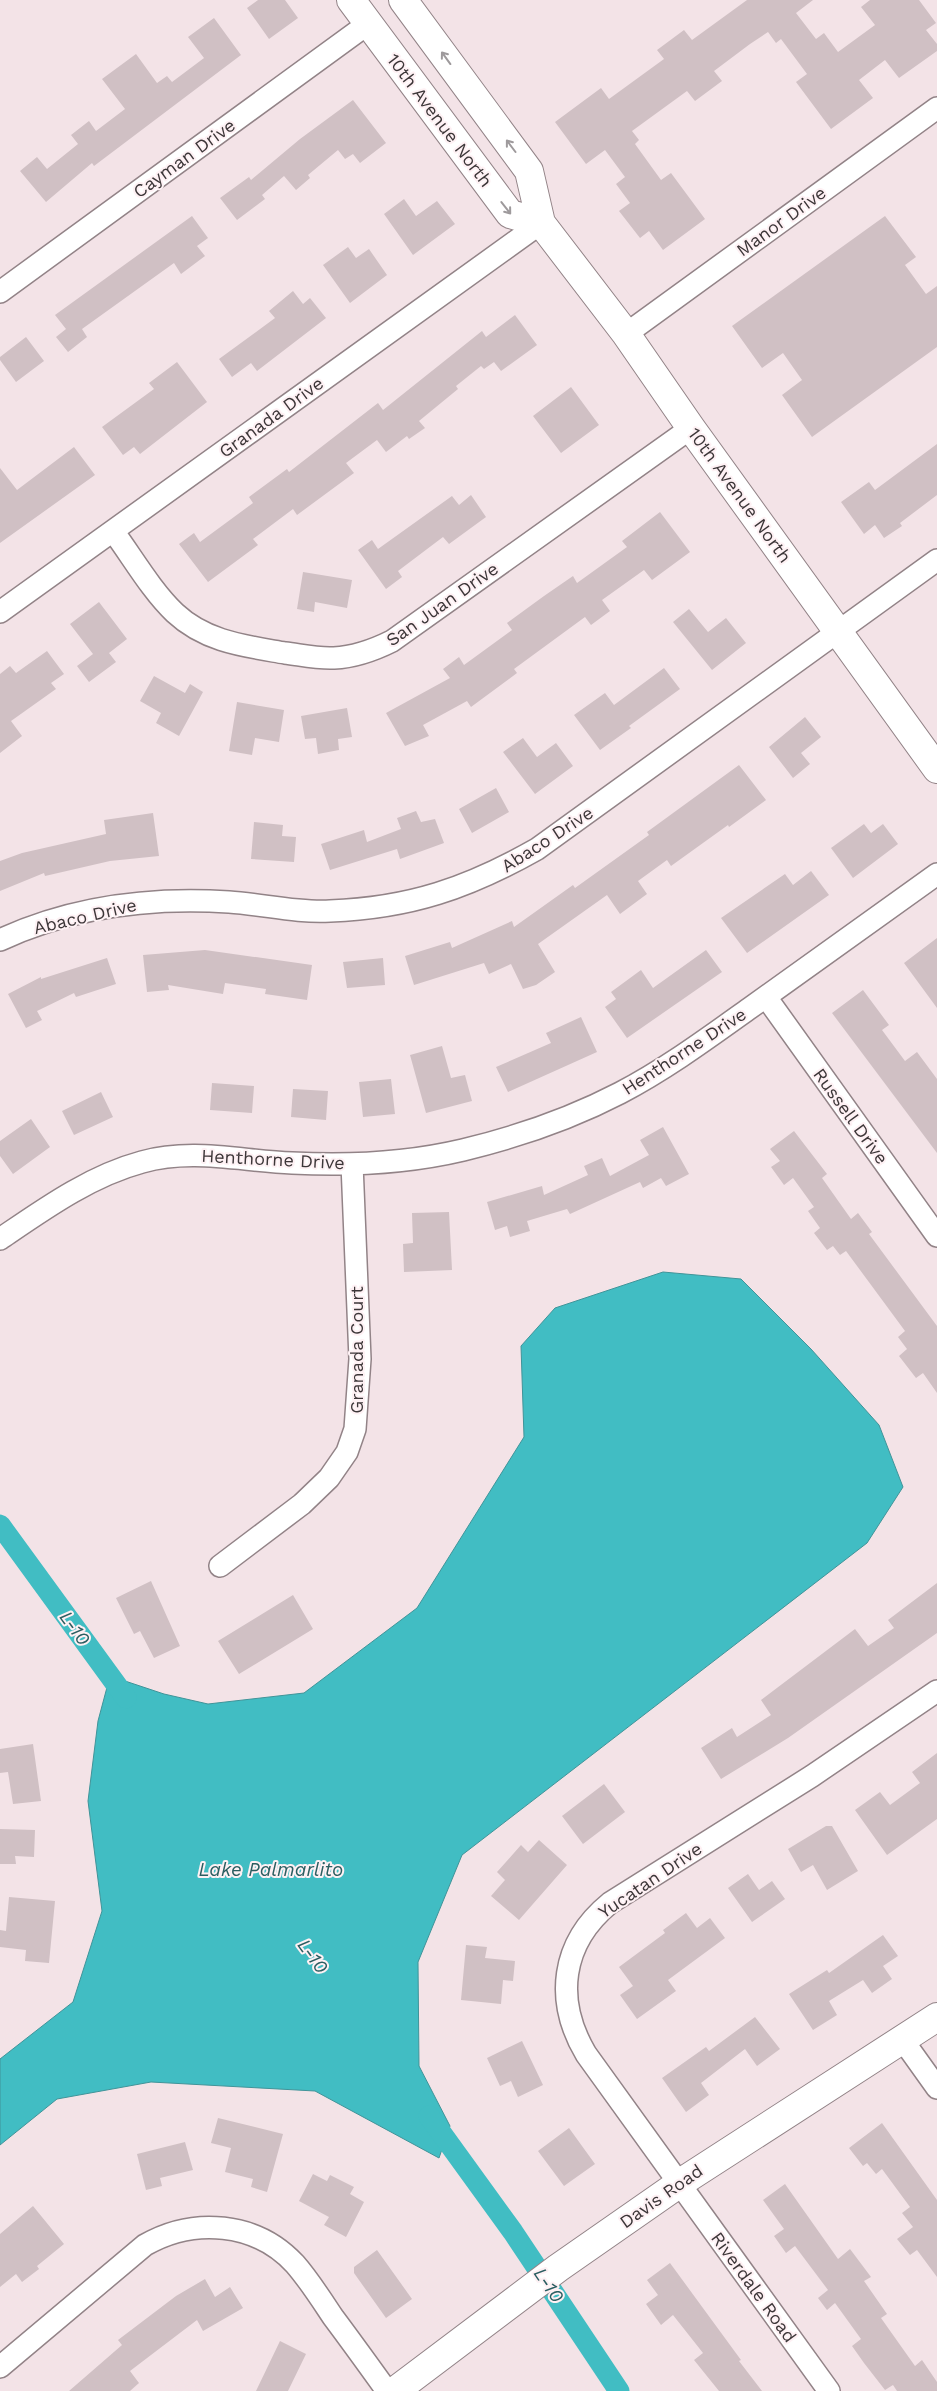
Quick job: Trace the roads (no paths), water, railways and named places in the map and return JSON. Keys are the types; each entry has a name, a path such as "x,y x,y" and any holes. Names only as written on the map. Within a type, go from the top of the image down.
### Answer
{"street":[{"name":"10th Avenue North","path":"352,0 510,214 541,223"},
{"name":"10th Avenue North","path":"403,0 529,171 541,223 626,334 690,428 937,769"},
{"name":"Cayman Drive","path":"0,292 369,23"},
{"name":"Manor Drive","path":"626,334 937,108"},
{"name":"Granada Drive","path":"0,612 541,223"},
{"name":"San Juan Drive","path":"113,531 165,603 182,619 201,632 230,643 318,658 349,656 378,648 392,641 690,428"},
{"name":"Abaco Drive","path":"0,940 57,919 108,907 143,902 178,900 230,902 281,909 328,911 375,908 406,903 452,890 496,872 537,849 937,560"},
{"name":"Henthorne Drive","path":"0,1238 85,1185 113,1171 144,1161 175,1156 206,1155 291,1163 352,1164 399,1160 460,1150 512,1137 564,1119 619,1094 672,1063 937,874"},
{"name":"Russell Drive","path":"766,997 937,1236"},
{"name":"Granada Court","path":"220,1566 302,1504 329,1478 347,1452 355,1429 360,1359 352,1164"},
{"name":"Yucatan Drive","path":"680,2183 586,2054 573,2028 566,1986 576,1946 590,1922 610,1903 819,1771 937,1691"},
{"name":"Davis Road","path":"396,2391 558,2268 680,2183 937,2016"},
{"path":"902,2039 937,2088"},
{"name":"Riverdale Road","path":"680,2183 829,2391"},
{"path":"0,2367 145,2245 178,2230 214,2226 229,2228 259,2238 278,2250 294,2264 387,2391"}],"water":[{"name":"Lake Palmarlito","path":"663,1272 741,1279 811,1349 879,1425 903,1487 867,1543 462,1855 418,1962 419,2066 450,2126 439,2158 315,2091 151,2082 57,2099 0,2145 0,2059 73,2002 102,1911 88,1801 98,1721 110,1676 164,1694 208,1704 304,1693 417,1608 524,1437 521,1346 555,1308"}],"waterway":[{"name":"L-10","path":"0,1525 126,1698"},
{"name":"L-10","path":"429,2116 513,2232 619,2391"}]}
